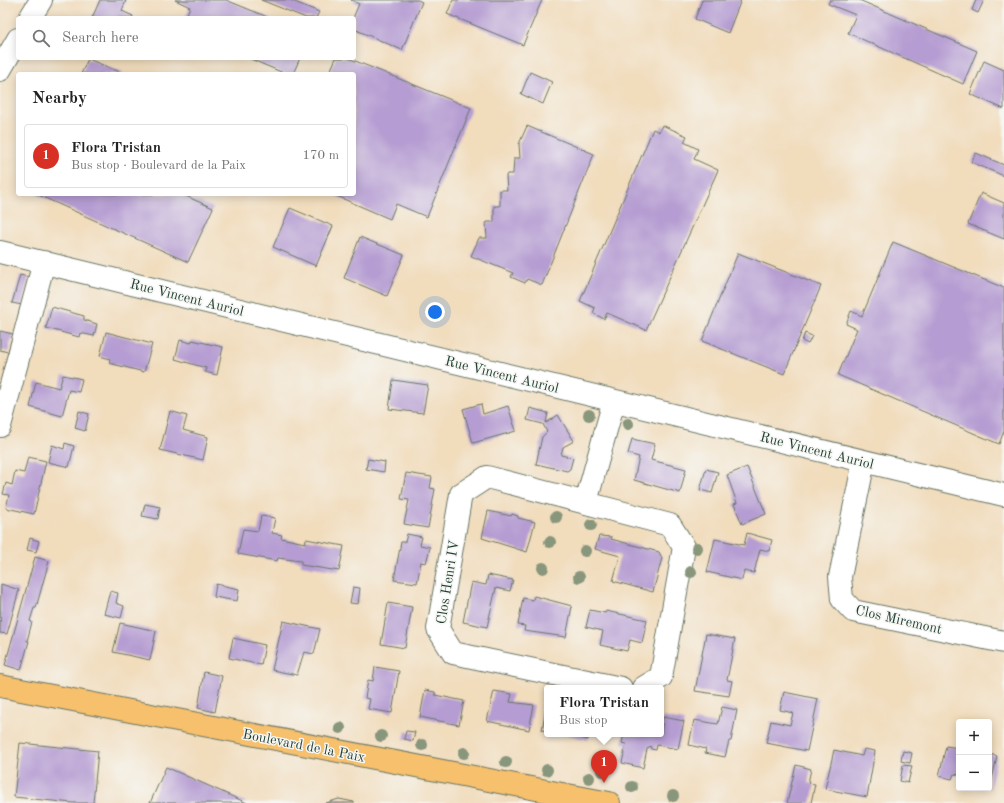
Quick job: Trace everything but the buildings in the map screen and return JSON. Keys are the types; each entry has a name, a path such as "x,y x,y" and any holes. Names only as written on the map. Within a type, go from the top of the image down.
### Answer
{"main road":[{"name":"Boulevard de la Paix","path":"0,686 609,803"}],"street":[{"path":"31,16 40,0"},
{"path":"0,70 16,42"},
{"name":"Rue Vincent Auriol","path":"0,252 1004,495"},
{"path":"0,426 44,262"},
{"path":"586,502 614,401"},
{"name":"Clos Miremont","path":"864,461 840,577 842,599 853,611 1004,642"},
{"name":"Clos Henri IV","path":"607,685 453,653 438,629 461,494 487,478 586,502 670,525 684,547 661,677 648,685"}],"place":[{"name":"Flora Tristan","path":"604,783"}]}
